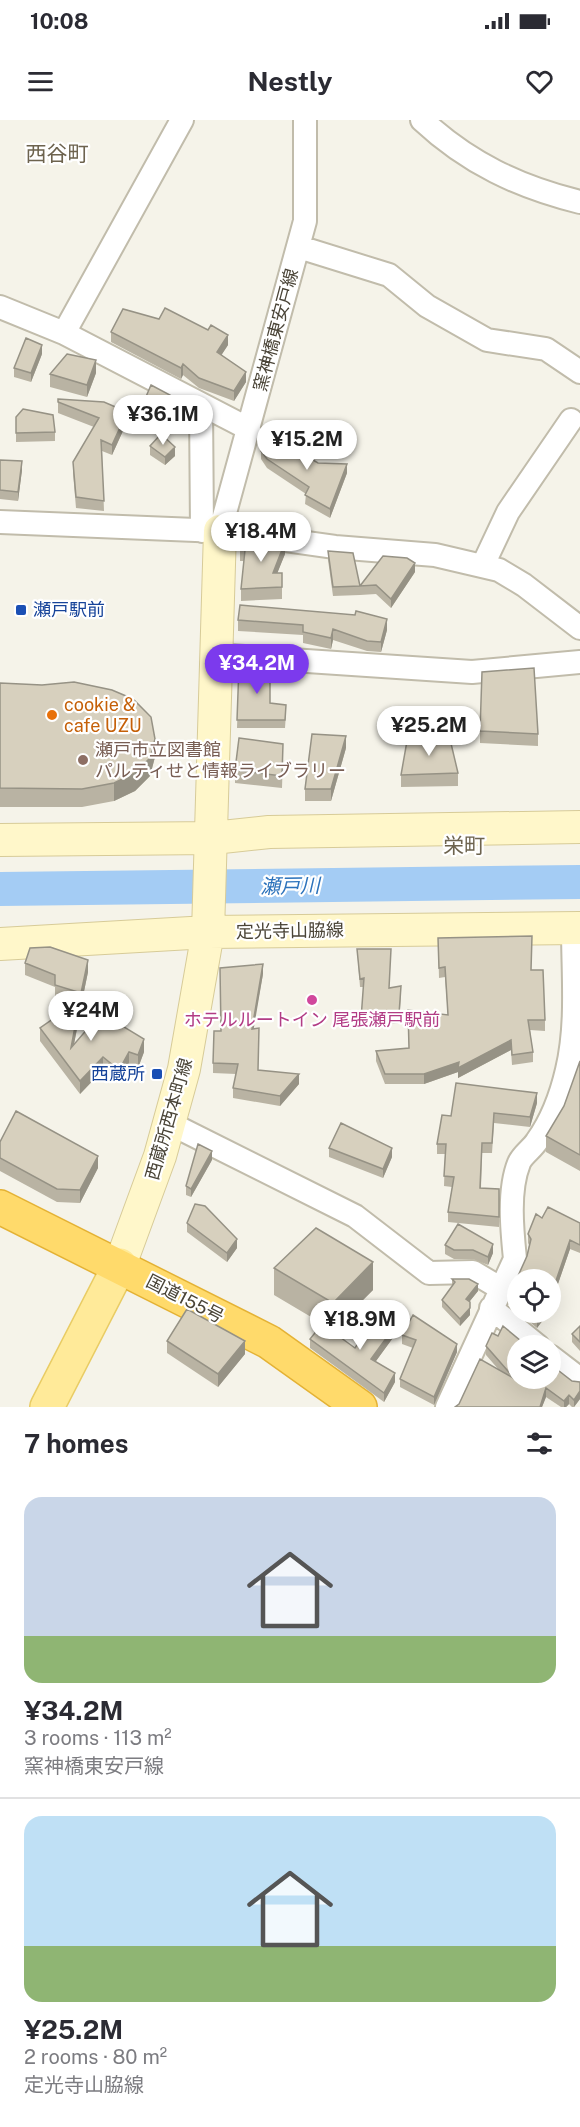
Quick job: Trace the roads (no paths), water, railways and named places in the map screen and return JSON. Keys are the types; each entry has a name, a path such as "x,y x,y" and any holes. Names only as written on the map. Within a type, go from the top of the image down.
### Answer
{"highway":[{"name":"国道155号","path":"0,1207 120,1265 269,1342 359,1407"}],"main road":[{"name":"窯神橋東安戸線","path":"209,926 213,847 216,655 211,531"},
{"path":"0,840 213,847 269,832 580,827"},
{"name":"定光寺山脇線","path":"0,944 209,926 576,928"},
{"name":"西蔵所西本町線","path":"120,1265 169,1123 191,1041 209,926"},
{"path":"47,1407 120,1265"}],"street":[{"path":"64,333 182,120"},
{"name":"窯神橋東安戸線","path":"211,531 249,429 299,247 305,220 305,120"},
{"path":"422,120 441,138 494,174 539,192 580,202"},
{"path":"299,247 389,275 427,306 487,340 546,349 580,372"},
{"path":"0,307 64,333 249,429"},
{"path":"201,405 211,531"},
{"path":"483,565 508,512 571,420"},
{"path":"0,522 211,531 335,547 435,555 499,570 524,585 580,628"},
{"path":"216,655 472,672 580,662"},
{"path":"447,1407 495,1298 515,1259 514,1188 519,1162 536,1142 555,1111 567,1070 573,1035 576,928"},
{"path":"169,1123 356,1216 429,1274 473,1272 528,1335"},
{"path":"561,1364 580,1379"}],"waterway":[{"name":"瀬戸川","path":"0,889 580,882"}],"place":[{"name":"瀬戸駅前","path":"21,610"},
{"name":"cookie & cafe UZU","path":"52,715"},
{"name":"瀬戸市立図書館 パルティせと情報ライブラリー","path":"83,760"},
{"name":"ホテルルートイン 尾張瀬戸駅前","path":"312,1000"},
{"name":"西蔵所","path":"157,1074"}],"district":[{"name":"西谷町","path":"57,154"},
{"name":"栄町","path":"464,846"}]}
